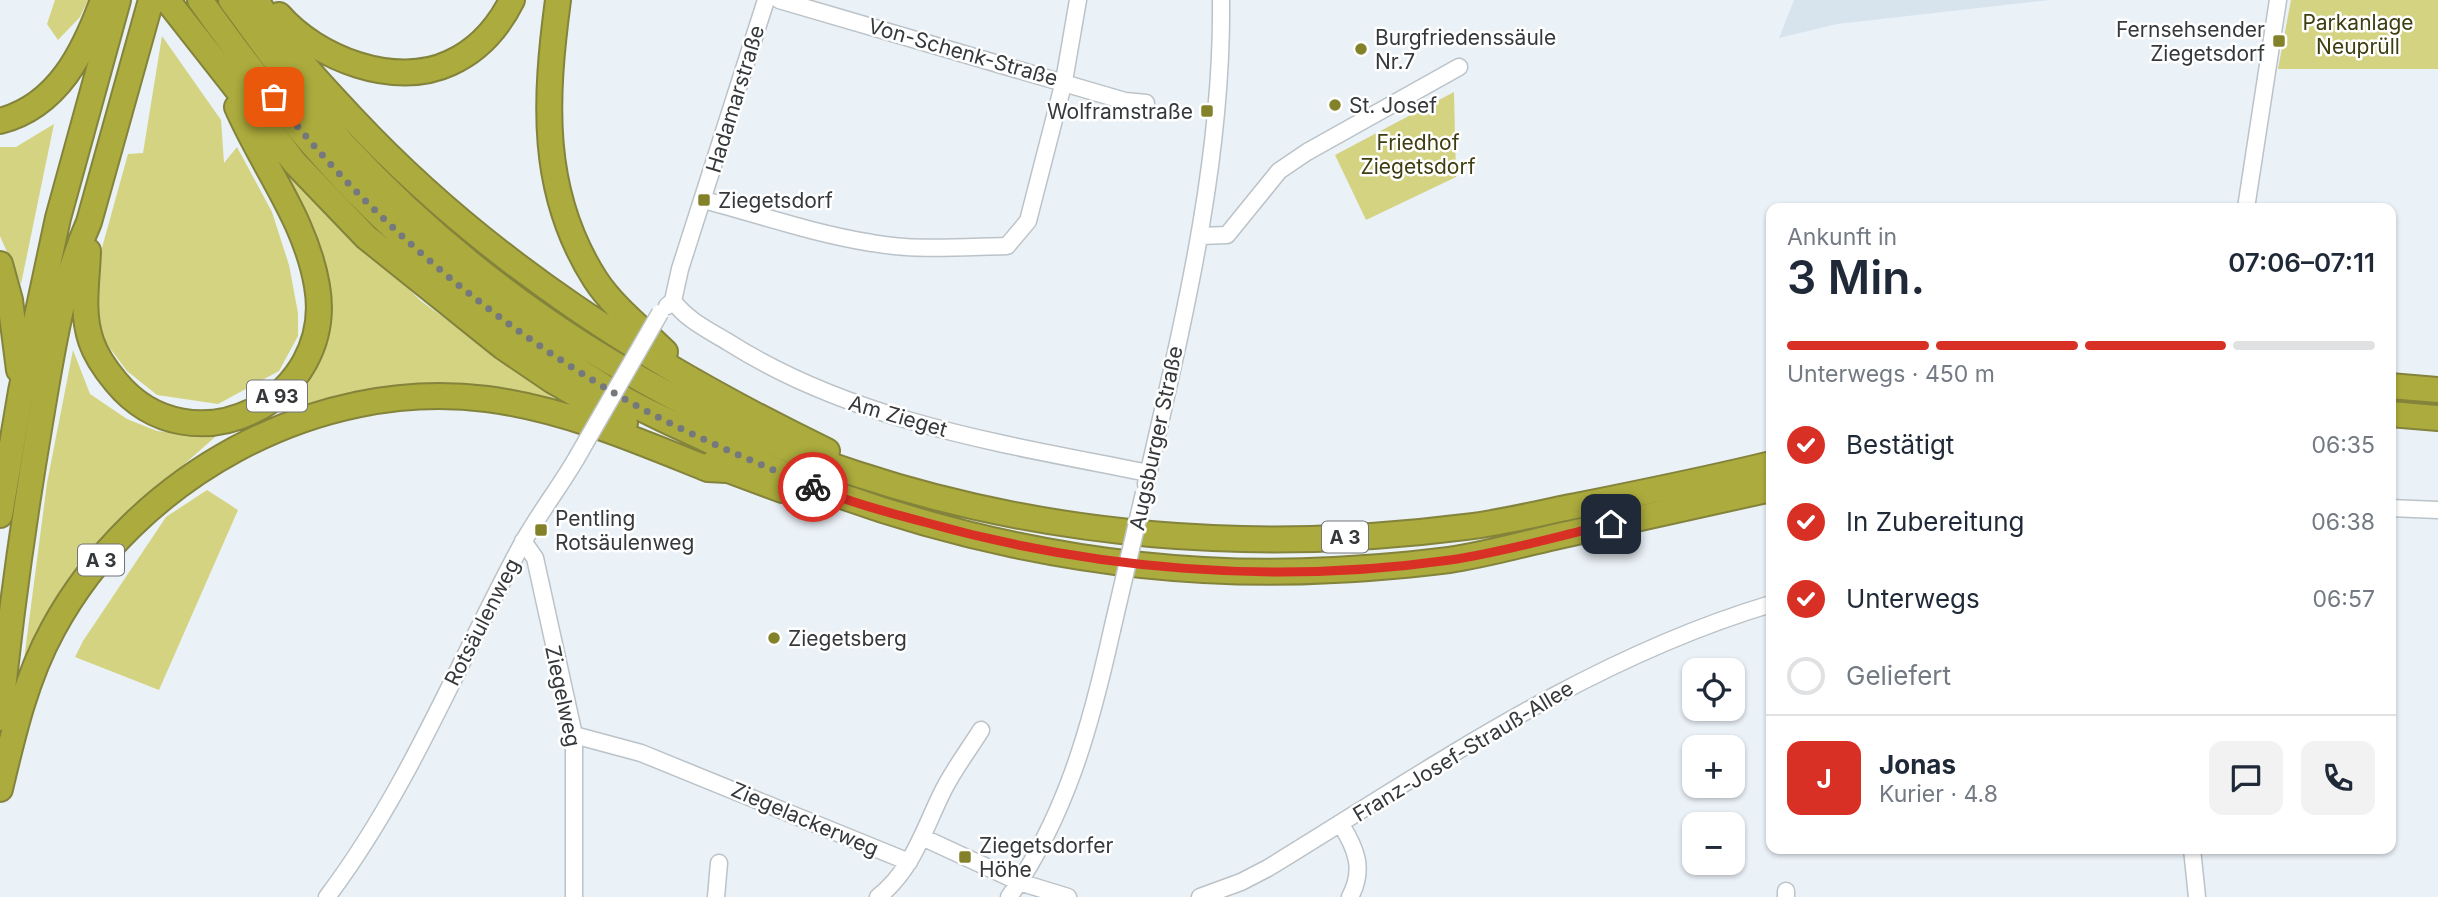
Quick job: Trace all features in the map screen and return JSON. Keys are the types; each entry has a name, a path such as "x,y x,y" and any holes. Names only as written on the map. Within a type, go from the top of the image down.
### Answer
{"highway":[{"path":"0,121 33,108 60,86 90,35 103,0"},
{"path":"0,515 21,391 58,218 118,0"},
{"name":"A 3","path":"200,0 288,115 356,191 413,246 507,322 621,397 746,458 819,489 882,511 969,535 1121,562 1226,572 1332,570 1451,560 1766,490"},
{"name":"A 3","path":"231,0 296,89 345,146 474,266 587,346 704,414 777,447 916,493 1063,525 1163,535 1337,538 1467,527 1766,465"},
{"path":"256,0 270,23 326,90 397,165 496,252 597,324 696,382 836,455 883,472 916,493"},
{"path":"266,0 284,21 332,54 370,69 407,72 447,65 467,54 488,37 512,0"},
{"path":"558,0 547,106 552,161 568,221 595,279 624,313 696,382"},
{"path":"163,2 227,80"},
{"name":"A 93","path":"0,718 29,490 48,378 74,256 89,222 163,2"},
{"name":"A 3","path":"227,80 295,163 366,237 503,347 600,409 662,443 726,470 860,514 882,511"},
{"name":"A 93","path":"89,222 84,300 91,343 105,368 138,404 167,418 194,423 219,421 246,415 289,386 314,347 320,323 317,288 310,255 243,120 227,80"},
{"path":"0,264 10,300 21,391"},
{"path":"2396,386 2438,390"},
{"name":"A 3","path":"0,789 18,716 40,658 53,629 85,579 135,522 171,489 219,458 264,435 315,415 367,402 419,397 485,399 581,420 708,469 726,470"},
{"path":"2396,414 2438,418"}],"street":[{"name":"Hadamarstraße","path":"673,301 680,269 766,0"},
{"name":"Von-Schenk-Straße","path":"779,0 1064,81 1125,101 1146,103"},
{"path":"704,200 873,244 928,248 1007,247 1028,221 1064,81 1078,0"},
{"name":"Augsburger Straße","path":"1009,897 1072,782 1096,701 1200,236 1214,112 1221,0"},
{"path":"2247,203 2278,0"},
{"path":"1200,236 1227,235 1279,171 1307,152 1459,67"},
{"name":"Rotsäulenweg","path":"327,897 355,860 396,790 523,541 576,459 660,313 673,301"},
{"name":"Am Zieget","path":"673,301 682,314 760,363 824,394 948,430 1148,473"},
{"path":"2396,508 2438,510"},
{"name":"Ziegelweg","path":"523,541 535,558 574,735 574,897"},
{"name":"Franz-Josef-Strauß-Allee","path":"1200,897 1241,882 1551,696 1674,640 1766,606"},
{"path":"883,895 924,838 941,794 981,730"},
{"name":"Ziegelackerweg","path":"574,735 641,752 909,862"},
{"path":"1340,823 1358,857 1358,876 1350,897"},
{"path":"924,838 1019,882 1068,897"},
{"path":"2193,854 2197,897"},
{"path":"716,897 719,863"}],"shaded area":[{"path":"1794,0 2049,0 1837,24 1779,38"}],"green space":[{"path":"55,0 88,0 80,17 58,40 47,24"},
{"name":"Parkanlage Neuprüll","path":"2291,0 2438,0 2438,69 2278,69"},
{"path":"162,36 221,120 224,163 237,147 272,212 289,265 298,313 298,336 279,371 218,404 157,395 127,371 103,339 93,296 100,255 128,154 143,153"},
{"name":"Friedhof Ziegetsdorf","path":"1454,92 1456,177 1366,220 1335,155"},
{"path":"54,124 21,284 0,236 0,147 16,147"},
{"path":"286,171 421,301 555,399 491,388 431,386 371,392 308,407 299,397 317,365 327,336 331,309 330,283 313,231"},
{"path":"73,350 90,394 127,419 157,431 215,437 101,538 52,611 22,675 47,483"},
{"path":"207,490 238,510 159,690 75,657 166,517"}],"way so far":[{"path":"274,97 356,191 413,246 507,322 621,397 673,424 813,487"}],"place":[{"name":"Fernsehsender Ziegetsdorf","path":"2279,41"},
{"name":"Burgfriedenssäule Nr.7","path":"1361,49"},
{"name":"St. Josef","path":"1335,105"},
{"name":"Wolframstraße","path":"1207,111"},
{"name":"Ziegetsdorf","path":"704,200"},
{"name":"Pentling Rotsäulenweg","path":"541,530"},
{"name":"Ziegetsberg","path":"774,638"},
{"name":"Ziegetsdorfer Höhe","path":"965,857"}],"route":[{"path":"813,487 882,511 969,535 1121,562 1226,572 1332,570 1451,560 1611,524"}]}
